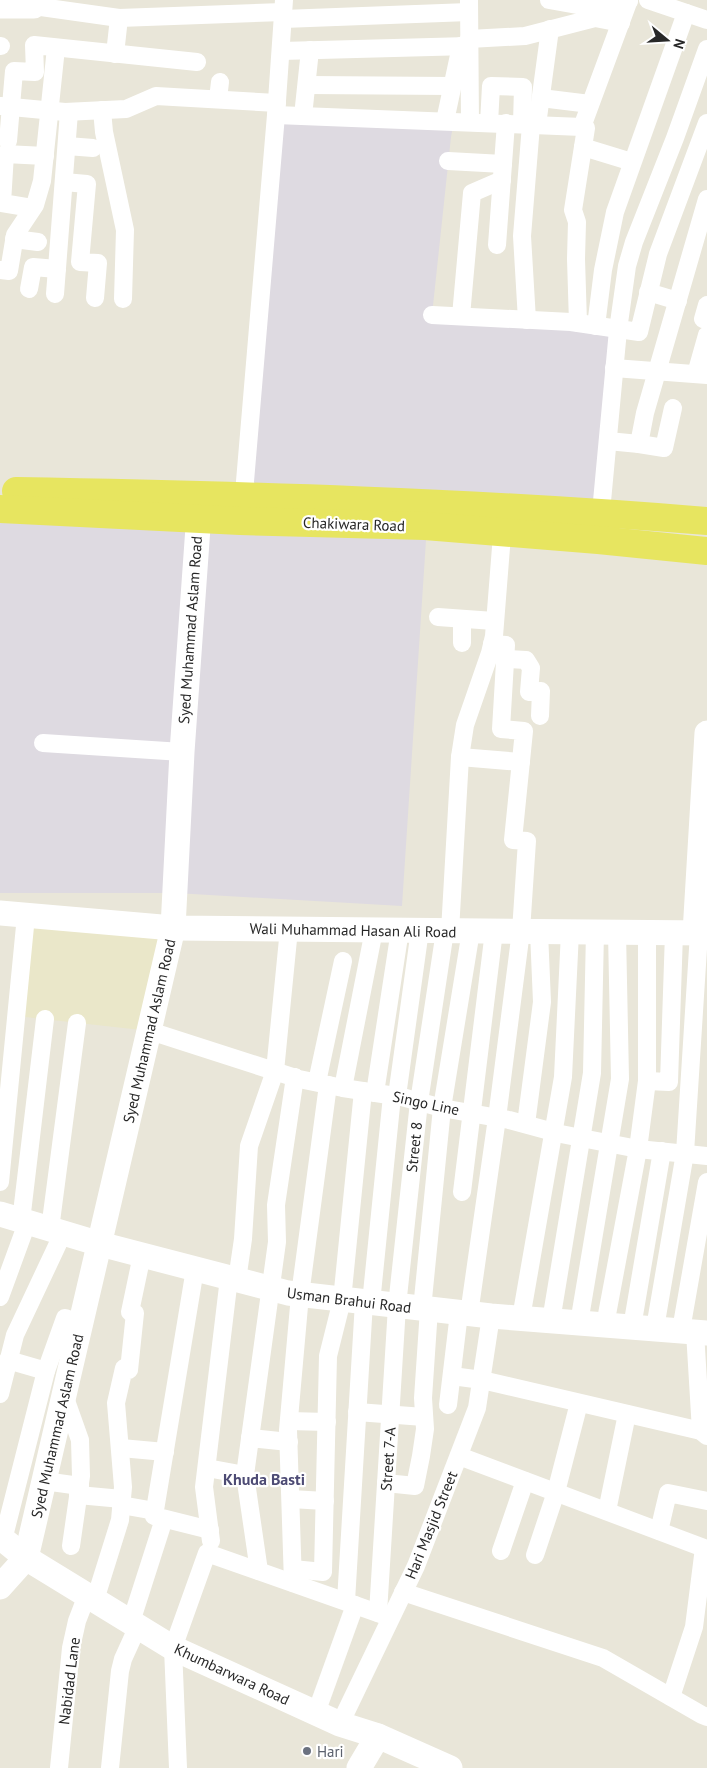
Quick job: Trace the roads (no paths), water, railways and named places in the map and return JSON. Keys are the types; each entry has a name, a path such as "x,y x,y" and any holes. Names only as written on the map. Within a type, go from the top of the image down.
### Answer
{"main road":[{"name":"Chakiwara Road","path":"0,491 242,509 425,526 601,512 707,521"},
{"name":"Chakiwara Road","path":"0,509 199,506"},
{"name":"Chakiwara Road","path":"503,519 707,551"}],"street":[{"path":"549,0 577,6 599,7 629,0"},
{"path":"582,127 629,0"},
{"path":"648,0 707,20"},
{"path":"0,6 34,3 118,18 283,10 469,6 466,43 470,122"},
{"path":"242,509 277,109 283,10"},
{"path":"596,326 603,270 615,212 686,12"},
{"path":"115,54 118,18"},
{"path":"280,51 466,43 526,36 595,18 621,23"},
{"path":"497,245 503,172 517,124 541,98 550,29"},
{"path":"445,121 452,86 466,43"},
{"path":"8,141 6,106 14,70 34,72 34,45 196,62"},
{"path":"0,270 9,271 15,235 33,206 42,181 51,110 56,48"},
{"path":"303,116 310,50"},
{"path":"601,512 618,330 627,266 634,242 707,50"},
{"path":"218,99 220,82"},
{"path":"307,85 452,86"},
{"path":"6,106 69,112 126,109 156,96 218,99 277,109 303,116 586,128 573,210 578,222 576,259 578,323"},
{"path":"541,98 590,104"},
{"path":"102,110 104,132 125,230 123,300"},
{"path":"55,294 69,112"},
{"path":"432,315 578,323 639,332 658,254 707,123"},
{"path":"517,124 527,320"},
{"path":"67,146 93,148"},
{"path":"583,147 632,162"},
{"path":"45,156 5,154 2,203 33,206 85,206"},
{"path":"448,161 503,172"},
{"path":"461,316 472,193 503,172"},
{"path":"64,182 87,184 80,262 98,263 95,298"},
{"path":"639,444 707,199"},
{"path":"14,239 38,242"},
{"path":"30,289 33,267 57,269"},
{"path":"648,292 678,301"},
{"path":"707,305 703,320 707,320"},
{"path":"614,368 702,375 707,335"},
{"path":"608,441 664,448 673,408"},
{"name":"Syed Muhammad Aslam Road","path":"26,1558 173,928 182,752 199,506"},
{"path":"462,1192 472,1113 460,757 467,715 492,644 503,519"},
{"path":"438,618 494,621"},
{"path":"462,619 462,643"},
{"path":"492,644 506,645 501,729 524,730 513,840 527,841 530,932 542,1002 526,1124"},
{"path":"506,659 526,660 531,668 529,692 541,691 540,716"},
{"path":"643,1328 685,1153 694,933 707,733"},
{"path":"42,743 182,752"},
{"path":"460,757 521,762"},
{"name":"Wali Muhammad Hasan Ali Road","path":"0,913 173,928 694,933"},
{"path":"0,1182 4,1103 26,916"},
{"path":"213,1555 204,1486 233,1279 243,1239 250,1146 275,1071 289,929"},
{"path":"329,1085 374,930"},
{"path":"316,1714 350,1603 351,1507 357,1412 359,1301 382,1094 410,930"},
{"path":"386,1483 415,1486 422,1456 425,1429 426,1309 434,1189 442,1108 465,931"},
{"name":"Street 8","path":"397,1306 419,1102 465,931"},
{"path":"448,1405 452,1376 473,1314 486,1194 497,1118 530,932"},
{"path":"521,1318 563,1077 570,932"},
{"path":"551,1321 592,1073 606,932"},
{"path":"579,1323 620,1079 606,932"},
{"path":"606,1325 638,1149 647,1081 647,933"},
{"path":"647,1081 669,1082 694,933"},
{"path":"293,1576 289,1421 300,1295 329,1085 343,961"},
{"path":"0,1297 32,1224 45,1019"},
{"path":"0,1394 15,1335 32,1224 77,1023"},
{"name":"Singo Line","path":"150,1031 294,1077 329,1085 526,1124 609,1144 707,1156"},
{"path":"259,1571 245,1475 269,1288 277,1242 276,1205 294,1077"},
{"path":"178,1768 174,1648 207,1553 259,1571 293,1576 323,1572 328,1356 359,1301 382,1094"},
{"path":"643,1328 662,1151"},
{"path":"452,1376 482,1380 704,1434 694,1332 707,1182"},
{"path":"434,1189 486,1194"},
{"name":"Usman Brahui Road","path":"32,1224 100,1244 300,1295 473,1314 694,1332"},
{"name":"Nabidad Lane","path":"59,1768 71,1648 77,1621 91,1598 120,1520 123,1487 116,1404 124,1368 129,1370 135,1313 130,1312 142,1255"},
{"path":"110,1768 120,1671 134,1624 160,1515 165,1452 195,1269"},
{"name":"Street 7-A","path":"385,1615 386,1483 397,1306"},
{"name":"Hari Masjid Street","path":"340,1724 385,1615 404,1592 416,1566 477,1408 482,1380 473,1314"},
{"path":"2,1538 46,1371 64,1318 81,1324"},
{"path":"8,1360 46,1371"},
{"path":"64,1394 80,1440 79,1490 71,1546"},
{"path":"535,1555 556,1492 579,1403"},
{"path":"357,1412 391,1415 448,1405 477,1408"},
{"path":"607,1511 627,1414"},
{"path":"289,1421 327,1422"},
{"path":"250,1438 289,1442"},
{"path":"121,1448 165,1452"},
{"path":"459,1456 704,1548 694,1627 671,1697"},
{"path":"207,1468 245,1475"},
{"path":"44,1481 121,1502 210,1530"},
{"path":"501,1551 525,1481"},
{"path":"659,1531 668,1494 707,1501"},
{"path":"291,1499 351,1507"},
{"name":"Khumbarwara Road","path":"2,1538 26,1558 174,1648 316,1714 378,1736 450,1768"},
{"path":"0,1586 26,1558"},
{"path":"293,1576 350,1603 385,1615"},
{"path":"404,1592 603,1658 707,1717"},
{"path":"359,1768 378,1736"}],"place":[{"name":"Hari","path":"307,1751"}],"district":[{"name":"Khuda Basti","path":"264,1479"}]}
